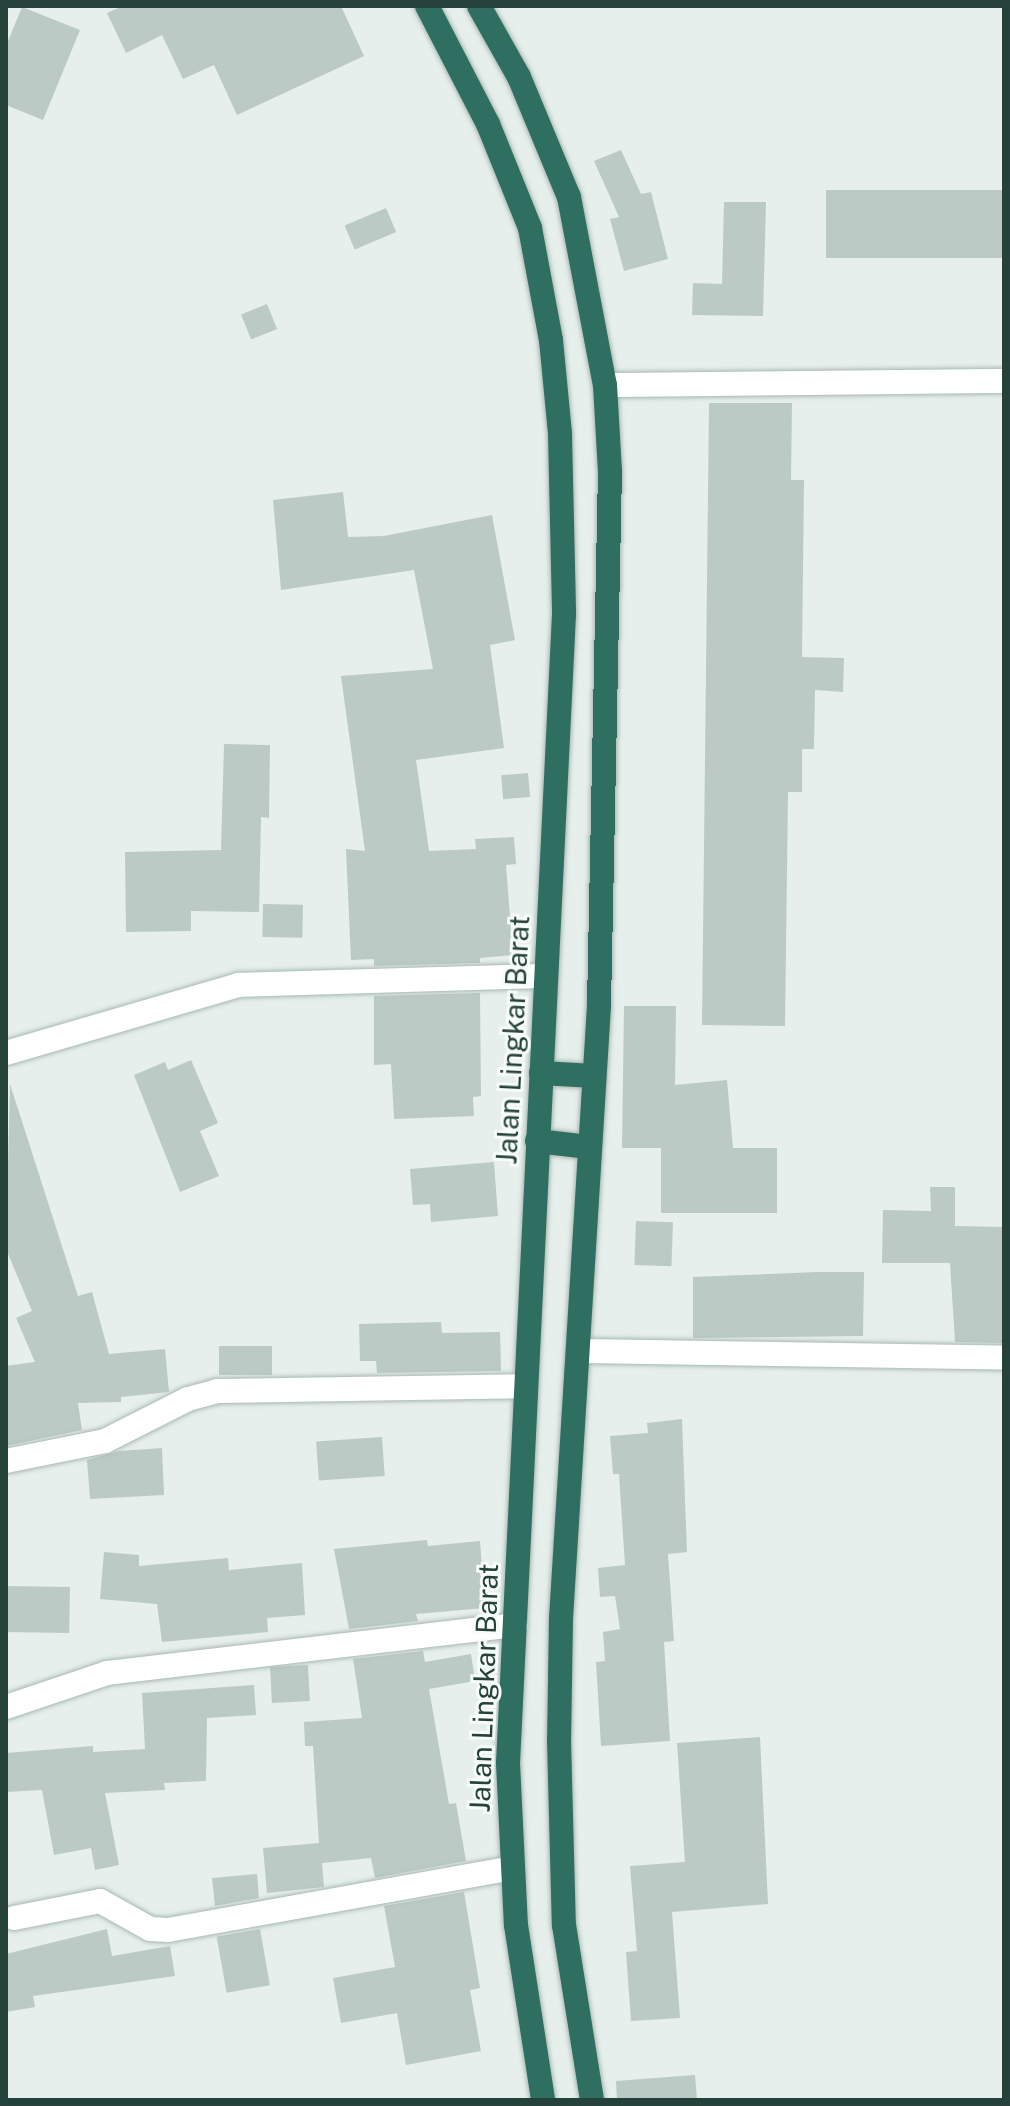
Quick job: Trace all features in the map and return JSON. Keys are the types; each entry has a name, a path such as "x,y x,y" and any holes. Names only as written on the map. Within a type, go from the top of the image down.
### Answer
{"highway":[{"name":"Jalan Lingkar Barat","path":"427,6 512,178 530,228 551,340 560,434 564,614 508,1763 512,1868 522,1982 543,2100"},
{"path":"479,6 519,77 569,197 605,385 612,555 594,1076 561,1618 559,1845 564,1925 592,2100"},
{"path":"541,1073 594,1076"},
{"path":"537,1141 589,1147"}],"street":[{"path":"605,385 1004,381"},
{"path":"6,1053 238,985 546,976"},
{"path":"579,1351 1004,1358"},
{"path":"6,1461 105,1441 188,1399 217,1391 526,1386"},
{"path":"6,1707 107,1673 515,1625"},
{"path":"14,1918 105,1902 150,1929 168,1930 512,1868"}],"building":[{"path":"123,6 341,6 364,56 237,115 214,65 183,79 162,35 126,53 107,13"},
{"path":"22,7 80,30 43,120 6,105 6,46"},
{"path":"621,150 641,194 651,192 668,259 624,271 610,219 619,217 594,161"},
{"path":"826,190 1004,190 1004,258 826,258"},
{"path":"724,202 766,202 763,316 692,315 693,283 722,284"},
{"path":"386,208 396,232 355,250 345,226"},
{"path":"267,304 277,329 251,340 241,314"},
{"path":"709,403 792,403 791,480 804,480 802,657 844,658 843,692 815,690 814,749 802,749 802,792 788,792 785,1026 702,1025"},
{"path":"343,492 348,537 384,536 492,515 515,640 490,645 504,748 416,760 429,851 476,849 475,839 514,837 516,864 506,865 513,955 480,958 480,963 374,966 374,959 351,960 346,849 365,851 341,676 433,669 414,570 281,590 273,500"},
{"path":"224,744 270,745 269,818 261,817 259,912 191,911 191,931 126,932 125,852 221,850"},
{"path":"528,773 530,797 503,799 501,775"},
{"path":"263,904 303,905 302,938 262,937"},
{"path":"480,993 481,1096 473,1097 474,1116 394,1119 391,1064 374,1065 374,996"},
{"path":"624,1006 676,1006 675,1085 727,1080 733,1148 777,1148 777,1213 661,1213 661,1148 622,1148"},
{"path":"191,1060 218,1123 200,1131 219,1176 180,1192 134,1075 165,1062 168,1070"},
{"path":"10,1084 78,1296 92,1292 109,1354 165,1349 169,1392 121,1397 121,1402 78,1403 82,1430 6,1446 6,1366 35,1362 16,1318 32,1311 6,1249"},
{"path":"494,1162 498,1216 431,1222 430,1204 413,1205 410,1169"},
{"path":"930,1187 955,1187 955,1226 1004,1227 1004,1343 955,1342 950,1263 882,1263 883,1210 931,1211"},
{"path":"636,1221 673,1222 671,1266 634,1265"},
{"path":"864,1272 863,1336 693,1338 693,1277"},
{"path":"441,1322 442,1333 500,1332 501,1371 377,1373 376,1361 360,1361 359,1324"},
{"path":"219,1346 272,1346 272,1375 219,1375"},
{"path":"682,1419 687,1552 668,1554 674,1641 664,1642 670,1741 601,1746 596,1662 605,1661 603,1632 620,1629 615,1596 600,1597 598,1568 625,1565 619,1474 613,1474 610,1436 648,1433 647,1423"},
{"path":"382,1437 385,1476 319,1481 316,1442"},
{"path":"162,1448 164,1495 90,1499 87,1460 119,1451"},
{"path":"427,1540 428,1546 480,1541 485,1608 416,1614 418,1621 349,1629 334,1549"},
{"path":"104,1552 139,1555 139,1566 228,1558 229,1570 302,1563 305,1615 267,1618 268,1632 162,1642 157,1604 100,1599"},
{"path":"6,1586 70,1587 69,1633 6,1632"},
{"path":"423,1651 425,1662 471,1654 475,1681 429,1689 449,1804 456,1803 466,1861 375,1878 371,1858 322,1863 324,1887 267,1893 263,1848 319,1843 313,1746 305,1746 304,1722 362,1718 353,1659"},
{"path":"308,1665 310,1701 272,1703 270,1667"},
{"path":"254,1685 256,1715 207,1718 206,1781 164,1783 165,1790 105,1793 119,1865 95,1870 91,1848 54,1855 42,1790 6,1792 6,1753 93,1746 93,1752 145,1749 142,1693"},
{"path":"760,1737 768,1904 672,1912 680,2018 631,2021 626,1952 637,1951 630,1866 685,1862 677,1743"},
{"path":"257,1874 259,1898 215,1906 212,1878"},
{"path":"464,1892 480,1988 470,1990 481,2051 406,2065 397,2013 341,2023 333,1978 395,1967 384,1906"},
{"path":"107,1929 112,1956 170,1946 175,1976 33,1996 35,2007 6,2012 6,1954"},
{"path":"260,1929 270,1985 227,1993 217,1937"},
{"path":"695,2075 697,2100 617,2100 616,2081"}]}
